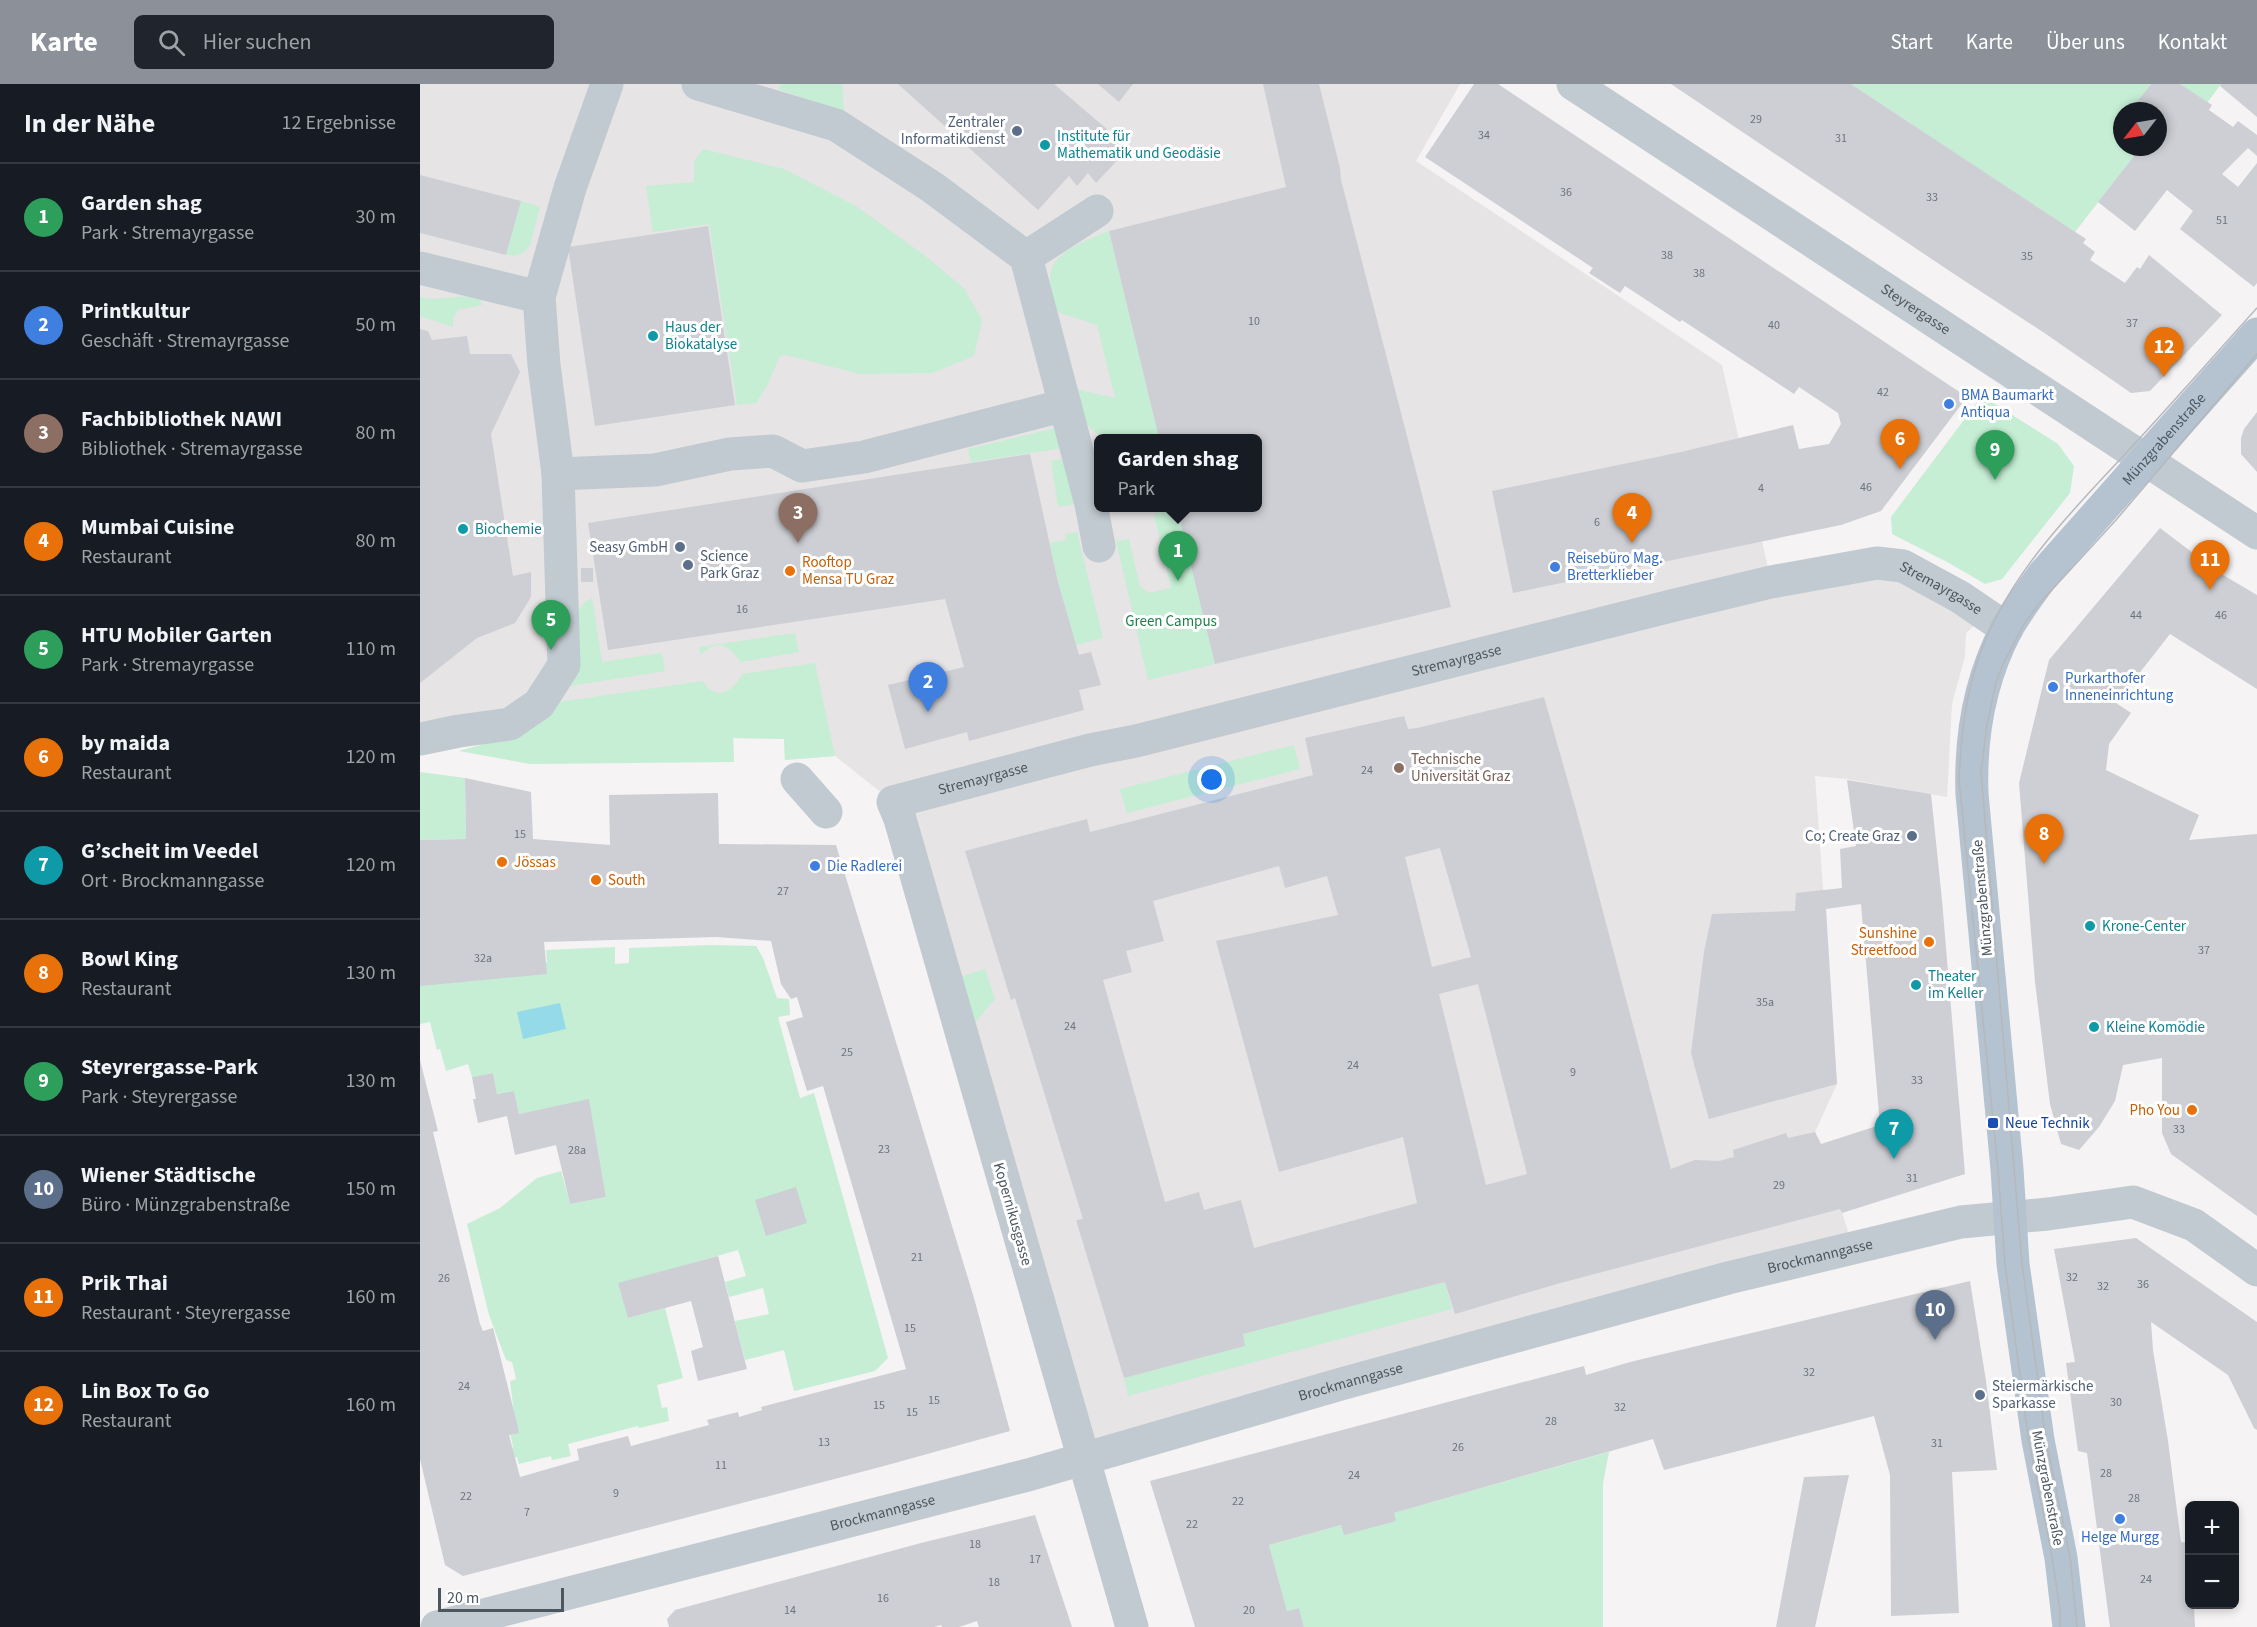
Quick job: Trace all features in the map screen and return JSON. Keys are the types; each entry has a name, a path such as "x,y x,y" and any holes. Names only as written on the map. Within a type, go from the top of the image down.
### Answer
{"main road":[{"name":"Münzgrabenstraße","path":"2069,1627 2061,1558 2038,1440 2013,1264 1971,770 1976,720 1985,680 2007,629 2044,574 2257,334"}],"street":[{"path":"420,740 459,731 510,724 540,704 564,665 558,474 544,365 539,297 570,188 607,84"},
{"path":"698,84 836,125 932,187 1026,257 1091,504 1099,546"},
{"name":"Steyrergasse","path":"1573,84 2257,533"},
{"path":"1026,257 1097,211"},
{"path":"420,268 539,297"},
{"path":"558,474 655,470 730,453 773,451 802,466 864,457 1065,405"},
{"name":"Stremayrgasse","path":"893,802 1090,750 1136,741 1550,635 1772,582 1877,563 1903,566 1960,597 2007,629"},
{"path":"797,779 826,812"},
{"name":"Kopernikusgasse","path":"893,802 900,819 1132,1627"},
{"name":"Brockmanngasse","path":"437,1627 1084,1459 1341,1384 1728,1278 1961,1222 2048,1214 2133,1202 2194,1225 2257,1270"}],"shaded area":[{"name":"Technische Universität Graz","path":"420,84 1460,84 1416,161 1722,365 1771,581 1877,563 1986,615 1966,633 1965,656 1952,704 1947,797 1847,779 1815,776 1837,1084 1815,1132 1821,1144 1853,1248 1084,1459 893,802 835,756 785,760 784,739 733,738 734,759 420,742"}],"green space":[{"path":"782,84 842,84 844,113 778,89"},
{"path":"1851,84 2151,84 2138,102 2113,102 2113,156 2134,156 2075,232"},
{"path":"2180,84 2221,84 2207,103"},
{"path":"703,149 784,169 856,206 924,255 964,288 982,320 974,356 932,373 860,374 786,355 780,356 767,386 756,403 737,405 709,224 653,232 646,186 694,182 694,161"},
{"path":"521,201 540,207 530,245 520,254 506,255"},
{"path":"1109,231 1158,434 1097,434 1084,423 1075,389 1115,398 1097,325 1055,311 1050,278 1056,261 1081,243"},
{"path":"472,296 480,298 482,305 458,310 453,318 453,327 420,316 420,297 431,299"},
{"path":"1982,396 2058,444 2074,466 2070,493 2002,579 1985,584 1892,534 1891,517"},
{"path":"1059,427 1064,448 971,462 968,449"},
{"path":"1067,458 1076,504 1058,507 1051,461"},
{"name":"Green Campus","path":"1179,512 1215,664 1148,680 1116,541 1129,539 1140,587 1149,593 1171,588 1154,514"},
{"name":"Green Campus","path":"1077,532 1103,638 1076,645 1058,582 1050,543 1066,540 1065,534"},
{"path":"592,598 602,662 662,653 665,671 564,687 577,612 584,603"},
{"path":"795,633 799,652 741,662 723,646 713,646 701,655 699,647"},
{"path":"815,663 835,756 785,760 784,739 733,738 734,762 530,764 459,751 505,738 552,703 703,681 712,691 718,693 729,690 742,674"},
{"path":"1294,745 1300,769 1127,813 1120,789"},
{"path":"420,772 465,778 466,839 420,840"},
{"path":"756,946 763,958 777,998 789,999 790,1015 778,1017 800,1098 814,1093 888,1358 875,1371 794,1391 784,1350 745,1360 735,1321 769,1314 763,1288 729,1297 725,1282 746,1276 738,1250 619,1284 628,1318 665,1308 683,1378 657,1385 662,1408 667,1407 669,1421 639,1428 638,1426 568,1444 571,1456 552,1460 551,1456 519,1464 517,1457 511,1459 513,1446 510,1433 516,1428 510,1381 516,1379 512,1362 506,1360 489,1315 467,1224 500,1208 537,1178 561,1171 570,1204 606,1197 589,1100 519,1114 514,1091 497,1094 493,1073 472,1077 468,1064 446,1071 440,1049 437,1050 430,1022 420,1024 420,979 547,962 546,950 615,947 615,964 629,963 629,948"},
{"path":"985,969 995,999 972,1026 957,978"},
{"path":"1445,1282 1452,1309 1128,1396 1124,1378 1245,1346 1243,1334"},
{"path":"1609,1452 1603,1483 1603,1627 1304,1627 1299,1608 1287,1611 1269,1545 1341,1525 1344,1534 1394,1513"}],"water":[{"path":"560,1003 566,1029 523,1039 517,1012"}],"building":[{"name":"Institute für Mathematik und Geodäsie","path":"898,84 1054,84 1129,148 1096,183 1088,173 1077,186 1069,176 1038,210"},
{"name":"Institute für Mathematik und Geodäsie","path":"1098,84 1133,84 1119,102"},
{"path":"1263,84 1319,84 1341,180 1451,607 1215,664 1178,512 1262,512 1262,434 1158,434 1109,231 1286,187"},
{"path":"1474,84 1498,84 1967,397 1881,511 1841,525 1513,593 1492,491 1681,452 1793,425 1799,449 1829,444 1841,424 1838,413 1799,387 1794,394 1682,320 1680,322 1625,286 1620,293 1589,273 1593,268 1425,157"},
{"path":"1671,84 1851,84 2086,239 2083,243 2095,252 2090,260 2125,283 2137,267 2140,269 2149,255 2222,315 2150,391 2131,393"},
{"path":"2151,84 2180,84 2212,105 2209,110 2233,127 2238,121 2257,135 2257,156 2248,148 2222,174 2238,187 2257,163 2257,283 2254,287 2180,229 2193,211 2167,190 2135,231 2098,202 2134,156 2167,156 2167,102 2137,102"},
{"path":"2221,84 2257,84 2257,117 2220,86"},
{"path":"420,175 521,201 506,255 420,233"},
{"name":"Haus der Biokatalyse","path":"708,226 735,405 595,426 568,247"},
{"name":"Biochemie","path":"420,329 428,331 432,340 467,336 470,354 511,354 520,372 491,434 513,576 531,572 531,597 515,623 477,638 420,683"},
{"path":"2257,412 2257,472 2241,454 2241,438 2244,429"},
{"path":"1030,454 1058,582 1079,655 1091,652 1101,685 1079,690 1084,710 969,741 967,732 905,749 888,685 964,667 945,599 608,650 588,523"},
{"path":"2160,528 2218,572 2257,595 2257,689 2170,634 2116,703 2131,713 2109,744 2106,770 2199,815 2189,840 2257,834 2257,1216 2171,1154 2162,1133 2162,1058 2123,1065 2115,1101 2099,1127 2079,1150 2061,1144 2050,1104 2035,982 2019,783 2049,660"},
{"path":"581,568 593,568 593,582 581,582"},
{"path":"1544,697 1671,1169 1695,1160 1719,1161 1734,1157 1733,1150 1786,1133 1788,1138 1815,1132 1821,1144 1880,1125 1861,904 1826,909 1837,1084 1709,1119 1691,1053 1704,952 1712,914 1795,911 1796,893 1842,888 1840,849 1856,846 1847,780 1931,794 1965,1174 1842,1213 1840,1209 1557,1284 1455,1314 1445,1282 1243,1334 1245,1346 1124,1378 1076,1220 1083,1219 1015,998 1011,1000 965,851 1087,819 1090,832 1313,775 1305,738 1404,716 1408,729","holes":["1440,848 1471,957 1432,967 1405,857","1279,866 1285,888 1327,876 1338,915 1216,941 1279,1172 1403,1137 1417,1203 1254,1248 1241,1200 1204,1210 1199,1192 1165,1202 1103,980 1132,972 1126,951 1164,941 1153,901","1478,984 1527,1174 1486,1185 1439,994"]},
{"path":"465,778 531,792 533,839 610,845 609,795 718,793 719,844 836,845 974,1298 1010,1431 463,1576 445,1565 420,1459 420,1060 438,1131 433,1132 480,1324 483,1331 493,1328 518,1427 519,1433 509,1435 520,1477 579,1460 577,1449 628,1436 631,1446 709,1425 707,1420 738,1412 739,1417 762,1410 761,1407 906,1369 823,1086 807,1091 786,1022 803,1017 797,997 791,999 781,984 771,941 716,937 544,942 547,974 420,986 420,840 466,839"},
{"path":"493,1073 497,1094 514,1091 519,1114 589,1099 606,1197 570,1204 556,1145 515,1155 507,1116 478,1123 473,1099 476,1099 472,1077"},
{"path":"796,1187 807,1223 766,1236 755,1200"},
{"path":"2136,1238 2257,1322 2257,1430 2228,1375 2151,1322 2153,1350 2181,1542 2185,1542 2185,1609 2194,1609 2195,1627 2110,1627 2087,1453 2078,1451 2066,1363 2075,1362 2054,1249"},
{"path":"718,1256 747,1369 698,1381 691,1351 703,1347 691,1301 628,1318 618,1283"},
{"path":"1970,1281 1997,1470 1952,1472 1959,1613 1891,1616 1890,1475 1874,1416 1664,1470 1653,1439 1394,1513 1396,1521 1344,1535 1341,1525 1269,1545 1287,1611 1299,1608 1304,1627 1195,1627 1150,1481 1584,1366 1586,1375 1630,1362"},
{"path":"1849,1475 1815,1627 1776,1627 1804,1477"},
{"path":"1035,1515 1072,1627 979,1627 977,1621 959,1627 942,1627 941,1625 934,1627 669,1627 667,1619 675,1610 921,1543"}],"tram line":[{"path":"2060,1627 2060,1609 2051,1551 2029,1443 2005,1264 1998,1170 1959,780 1965,712 1972,678 1983,646 1994,621 2023,573 2075,508 2257,308"},
{"path":"2077,1627 2070,1557 2046,1440 2022,1263 1981,772 1987,725 1996,682 2024,624 2038,605 2116,520 2257,354"}],"place":[{"name":"Zentraler Informatikdienst","path":"1017,131"},
{"name":"Institute für Mathematik und Geodäsie","path":"1045,145"},
{"name":"Haus der Biokatalyse","path":"653,336"},
{"name":"Lin Box To Go","path":"2164,377"},
{"name":"BMA Baumarkt Antiqua","path":"1949,404"},
{"name":"by maida","path":"1900,469"},
{"name":"Steyrergasse-Park","path":"1995,480"},
{"name":"Biochemie","path":"463,529"},
{"name":"Fachbibliothek NAWI","path":"798,543"},
{"name":"Mumbai Cuisine","path":"1632,543"},
{"name":"Seasy GmbH","path":"680,547"},
{"name":"Science Park Graz","path":"688,565"},
{"name":"Reisebüro Mag. Bretterklieber","path":"1555,567"},
{"name":"Rooftop Mensa TU Graz","path":"790,571"},
{"name":"Garden shag","path":"1178,581"},
{"name":"Prik Thai","path":"2210,590"},
{"name":"HTU Mobiler Garten","path":"551,650"},
{"name":"Purkarthofer Inneneinrichtung","path":"2053,687"},
{"name":"Printkultur","path":"928,712"},
{"name":"Technische Universität Graz","path":"1399,768"},
{"name":"Co; Create Graz","path":"1912,836"},
{"name":"Jössas","path":"502,862"},
{"name":"Bowl King","path":"2044,864"},
{"name":"Die Radlerei","path":"815,866"},
{"name":"South","path":"596,880"},
{"name":"Krone-Center","path":"2090,926"},
{"name":"Sunshine Streetfood","path":"1929,942"},
{"name":"Theater im Keller","path":"1916,985"},
{"name":"Kleine Komödie","path":"2094,1027"},
{"name":"Pho You","path":"2192,1110"},
{"name":"Neue Technik","path":"1993,1123"},
{"name":"G’scheit im Veedel","path":"1894,1159"},
{"name":"Wiener Städtische","path":"1935,1340"},
{"name":"Steiermärkische Sparkasse","path":"1980,1395"},
{"name":"Helge Murgg","path":"2120,1519"}]}
